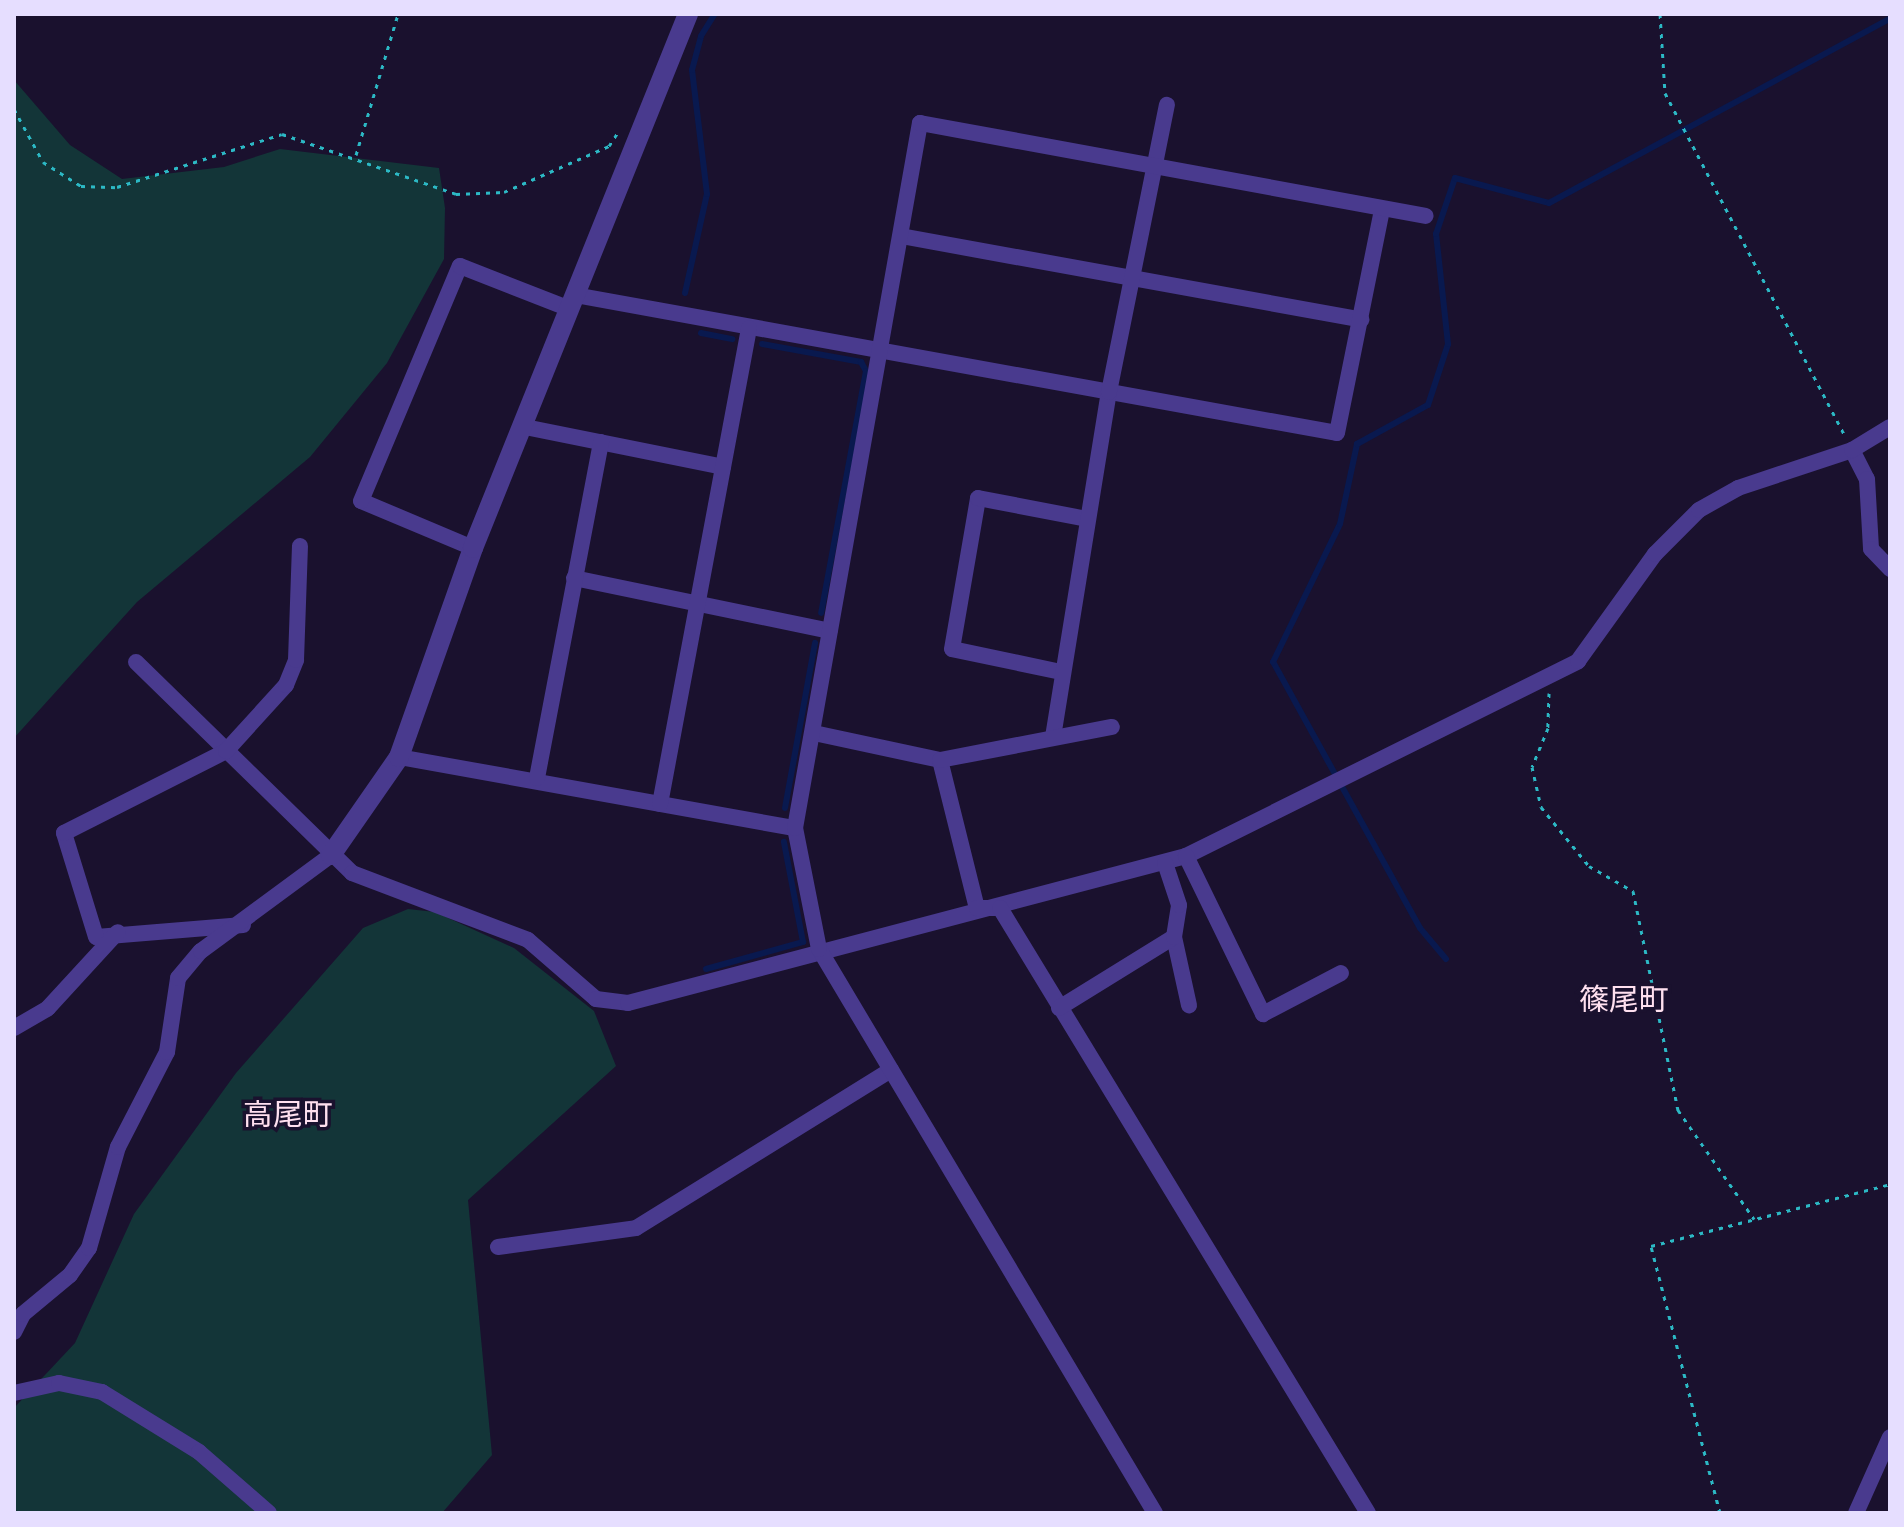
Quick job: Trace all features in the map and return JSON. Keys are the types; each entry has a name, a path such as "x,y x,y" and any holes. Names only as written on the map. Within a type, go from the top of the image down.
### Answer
{"street":[{"path":"14,1332 19,1312 70,1275 89,1248 118,1147 167,1052 178,978 201,951 243,925 331,855 399,757 473,548 525,427 688,14"},
{"path":"1053,737 1061,672 1109,392 1167,105"},
{"path":"1155,1513 819,949 795,828 920,123 1426,216"},
{"path":"473,548 361,501 460,266 572,302 881,349 1337,433 1382,209"},
{"path":"901,236 1361,320"},
{"path":"660,804 701,604 749,328"},
{"path":"525,427 723,467"},
{"path":"136,662 352,873 528,940 596,999 612,1003 1186,856 1549,677 1596,641 1655,554 1699,510 1738,488 1852,450 1890,427"},
{"path":"537,778 601,442"},
{"path":"1852,450 1867,479 1871,549 1890,569"},
{"path":"1061,672 952,649 978,498 1087,519"},
{"path":"243,925 118,932 96,937 64,833 226,751 294,673 300,546"},
{"path":"574,578 830,631"},
{"path":"814,733 940,760 1016,750 1053,737 1112,727"},
{"path":"399,757 537,778 795,828"},
{"path":"940,760 977,908"},
{"path":"1186,856 1263,1014 1341,973"},
{"path":"1165,863 1179,905 1174,937 1189,1005"},
{"path":"977,908 1000,908 1368,1513"},
{"path":"14,1028 48,1008 118,932"},
{"path":"1059,1008 1174,937"},
{"path":"498,1247 636,1228 891,1070"},
{"path":"14,1393 59,1383 102,1392 199,1452 269,1513"},
{"path":"1856,1513 1890,1437"}],"path":[{"path":"356,155 398,14"},
{"path":"1660,14 1665,93 1852,450"},
{"path":"14,109 43,162 81,186 117,187 262,136 294,136 356,155 456,194 504,192 609,146 627,121"},
{"path":"1549,677 1548,728 1532,767 1541,807 1589,866 1633,891 1678,1110 1754,1219"},
{"path":"1720,1513 1651,1246 1890,1184"}],"green space":[{"path":"14,80 70,145 122,179 224,167 280,149 439,168 445,208 444,259 387,363 310,457 137,602 14,738"},
{"path":"408,909 435,912 514,948 594,1011 616,1066 468,1200 492,1455 442,1513 14,1513 14,1408 75,1343 134,1214 236,1073 363,928"}],"waterway":[{"path":"685,293 707,194 692,70 701,36 715,14"},
{"path":"1446,959 1420,928 1273,662 1340,524 1357,444 1428,405 1448,344 1436,234 1455,178 1549,203 1890,19"},
{"path":"701,333 732,339"},
{"path":"762,344 861,362 866,371 821,613"},
{"path":"785,808 815,643"},
{"path":"706,969 803,942 784,842"}],"district":[{"name":"篠尾町","path":"1624,999"},
{"name":"高尾町","path":"288,1114"}]}
